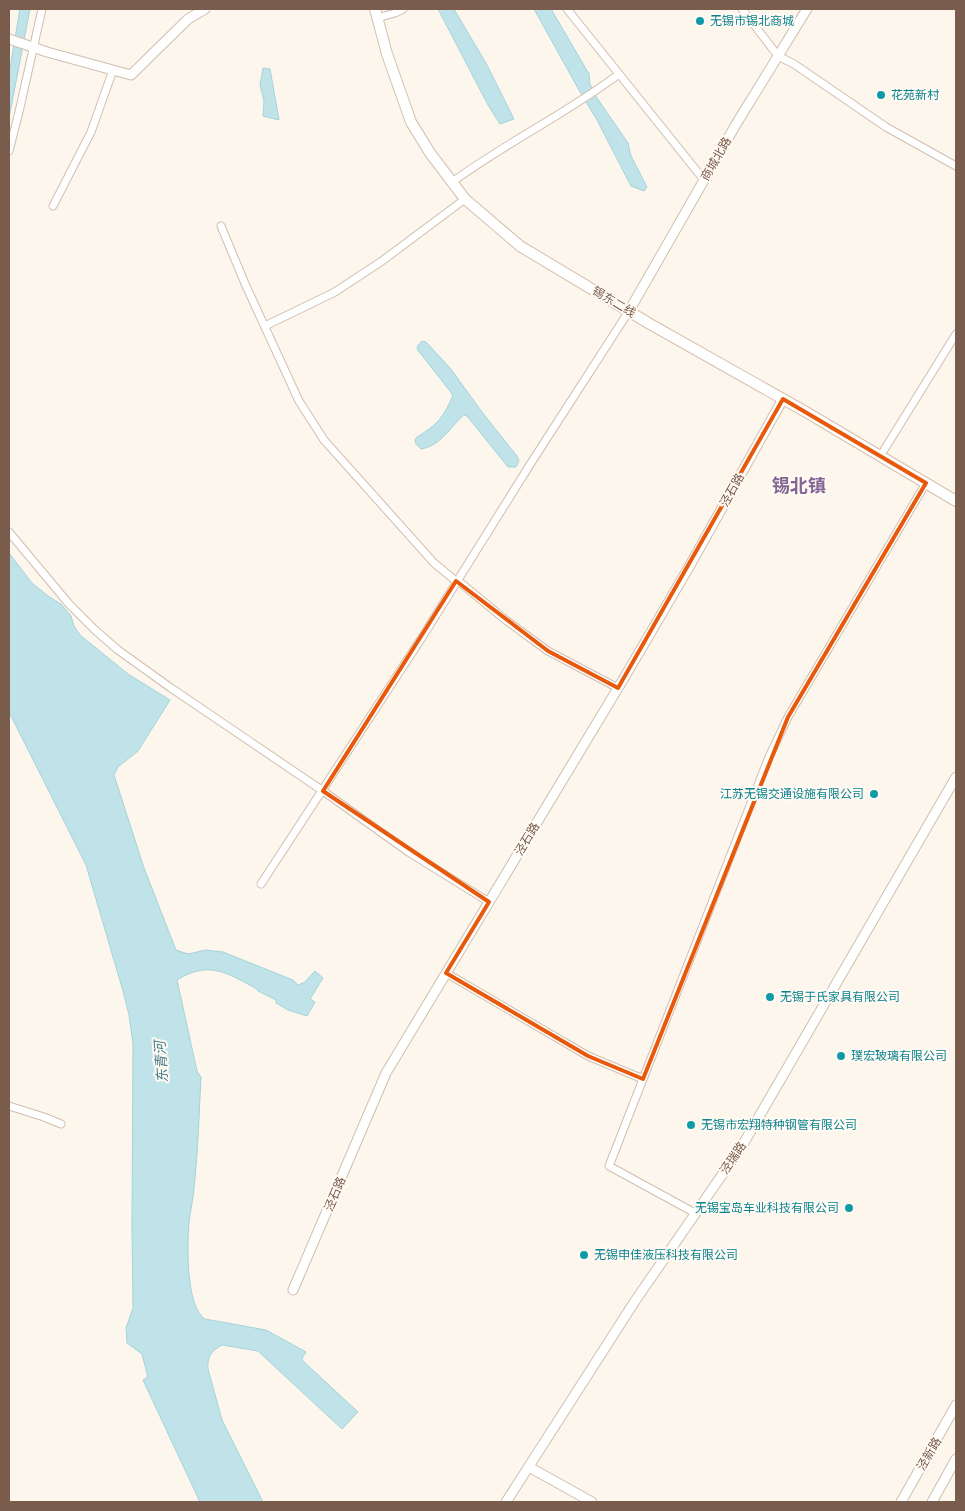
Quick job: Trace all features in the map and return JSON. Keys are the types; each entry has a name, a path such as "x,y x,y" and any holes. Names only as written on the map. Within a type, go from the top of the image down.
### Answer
{"main road":[{"name":"锡东二线","path":"376,13 387,54 411,122 430,153 465,199 520,246 956,501"}],"street":[{"path":"9,151 42,9"},
{"path":"11,40 131,75 188,19 205,9"},
{"path":"376,13 395,13 403,9"},
{"path":"567,9 704,180"},
{"path":"742,9 778,56 794,64 886,127 956,166"},
{"name":"商城北路","path":"629,311 704,180 807,9"},
{"path":"53,206 90,132 113,70"},
{"path":"451,183 517,139 597,91 619,74"},
{"path":"265,326 335,292 382,261 465,199"},
{"path":"221,226 299,401 324,440 434,563 506,621 548,651 618,688"},
{"path":"262,884 421,639 456,581 629,311"},
{"path":"884,450 956,334"},
{"name":"泾石路","path":"293,1290 386,1073 618,688 689,567 783,399"},
{"path":"695,1213 609,1166 769,757 788,717 926,483"},
{"path":"9,532 69,604 94,630 118,650 410,853 489,902"},
{"name":"泾瑞路","path":"506,1502 635,1300 742,1146 956,777"},
{"path":"446,973 588,1056 643,1079"},
{"path":"9,1106 61,1124"},
{"name":"泾新路","path":"901,1502 956,1405"},
{"path":"932,1502 956,1459"},
{"path":"529,1467 592,1502"}],"highlighted area":[{"path":"783,399 926,483 788,717 643,1079 588,1056 446,973 489,902 323,791 456,581 548,651 618,688"}],"water":[{"path":"20,9 30,9 9,118 9,74"},
{"path":"438,9 454,9 487,65 514,119 500,124 488,105"},
{"path":"534,9 551,9 589,74 590,84 597,98 628,143 631,156 647,187 644,191 631,186 597,120"},
{"path":"263,68 270,69 279,120 263,116 264,101 260,85"},
{"path":"422,341 426,342 450,368 517,456 519,461 516,467 508,467 467,416 464,415 434,444 421,449 416,444 415,440 417,437 435,424 443,415 453,395 417,349"},
{"name":"东青河","path":"9,553 32,583 61,604 71,616 74,626 80,635 128,674 170,700 138,751 118,767 114,775 144,868 176,950 188,954 206,950 223,952 293,980 298,985 305,982 315,971 323,978 310,999 315,1002 307,1016 288,1010 276,1003 276,1000 257,989 218,971 199,971 177,980 197,1071 201,1077 194,1193 188,1233 189,1275 194,1302 205,1319 266,1330 306,1352 302,1358 303,1361 358,1412 342,1429 258,1351 222,1345 215,1350 210,1355 208,1369 222,1420 263,1502 200,1502 143,1380 148,1377 142,1354 127,1343 126,1328 133,1308 133,1043 129,1015 86,865 9,712"}],"place":[{"name":"无锡市锡北商城","path":"700,21"},
{"name":"花苑新村","path":"881,95"},
{"name":"江苏无锡交通设施有限公司","path":"874,794"},
{"name":"无锡于氏家具有限公司","path":"770,997"},
{"name":"璞宏玻璃有限公司","path":"841,1056"},
{"name":"无锡市宏翔特种钢管有限公司","path":"691,1125"},
{"name":"无锡宝岛车业科技有限公司","path":"849,1208"},
{"name":"无锡申佳液压科技有限公司","path":"584,1255"}],"district":[{"name":"锡北镇","path":"799,486"}]}
